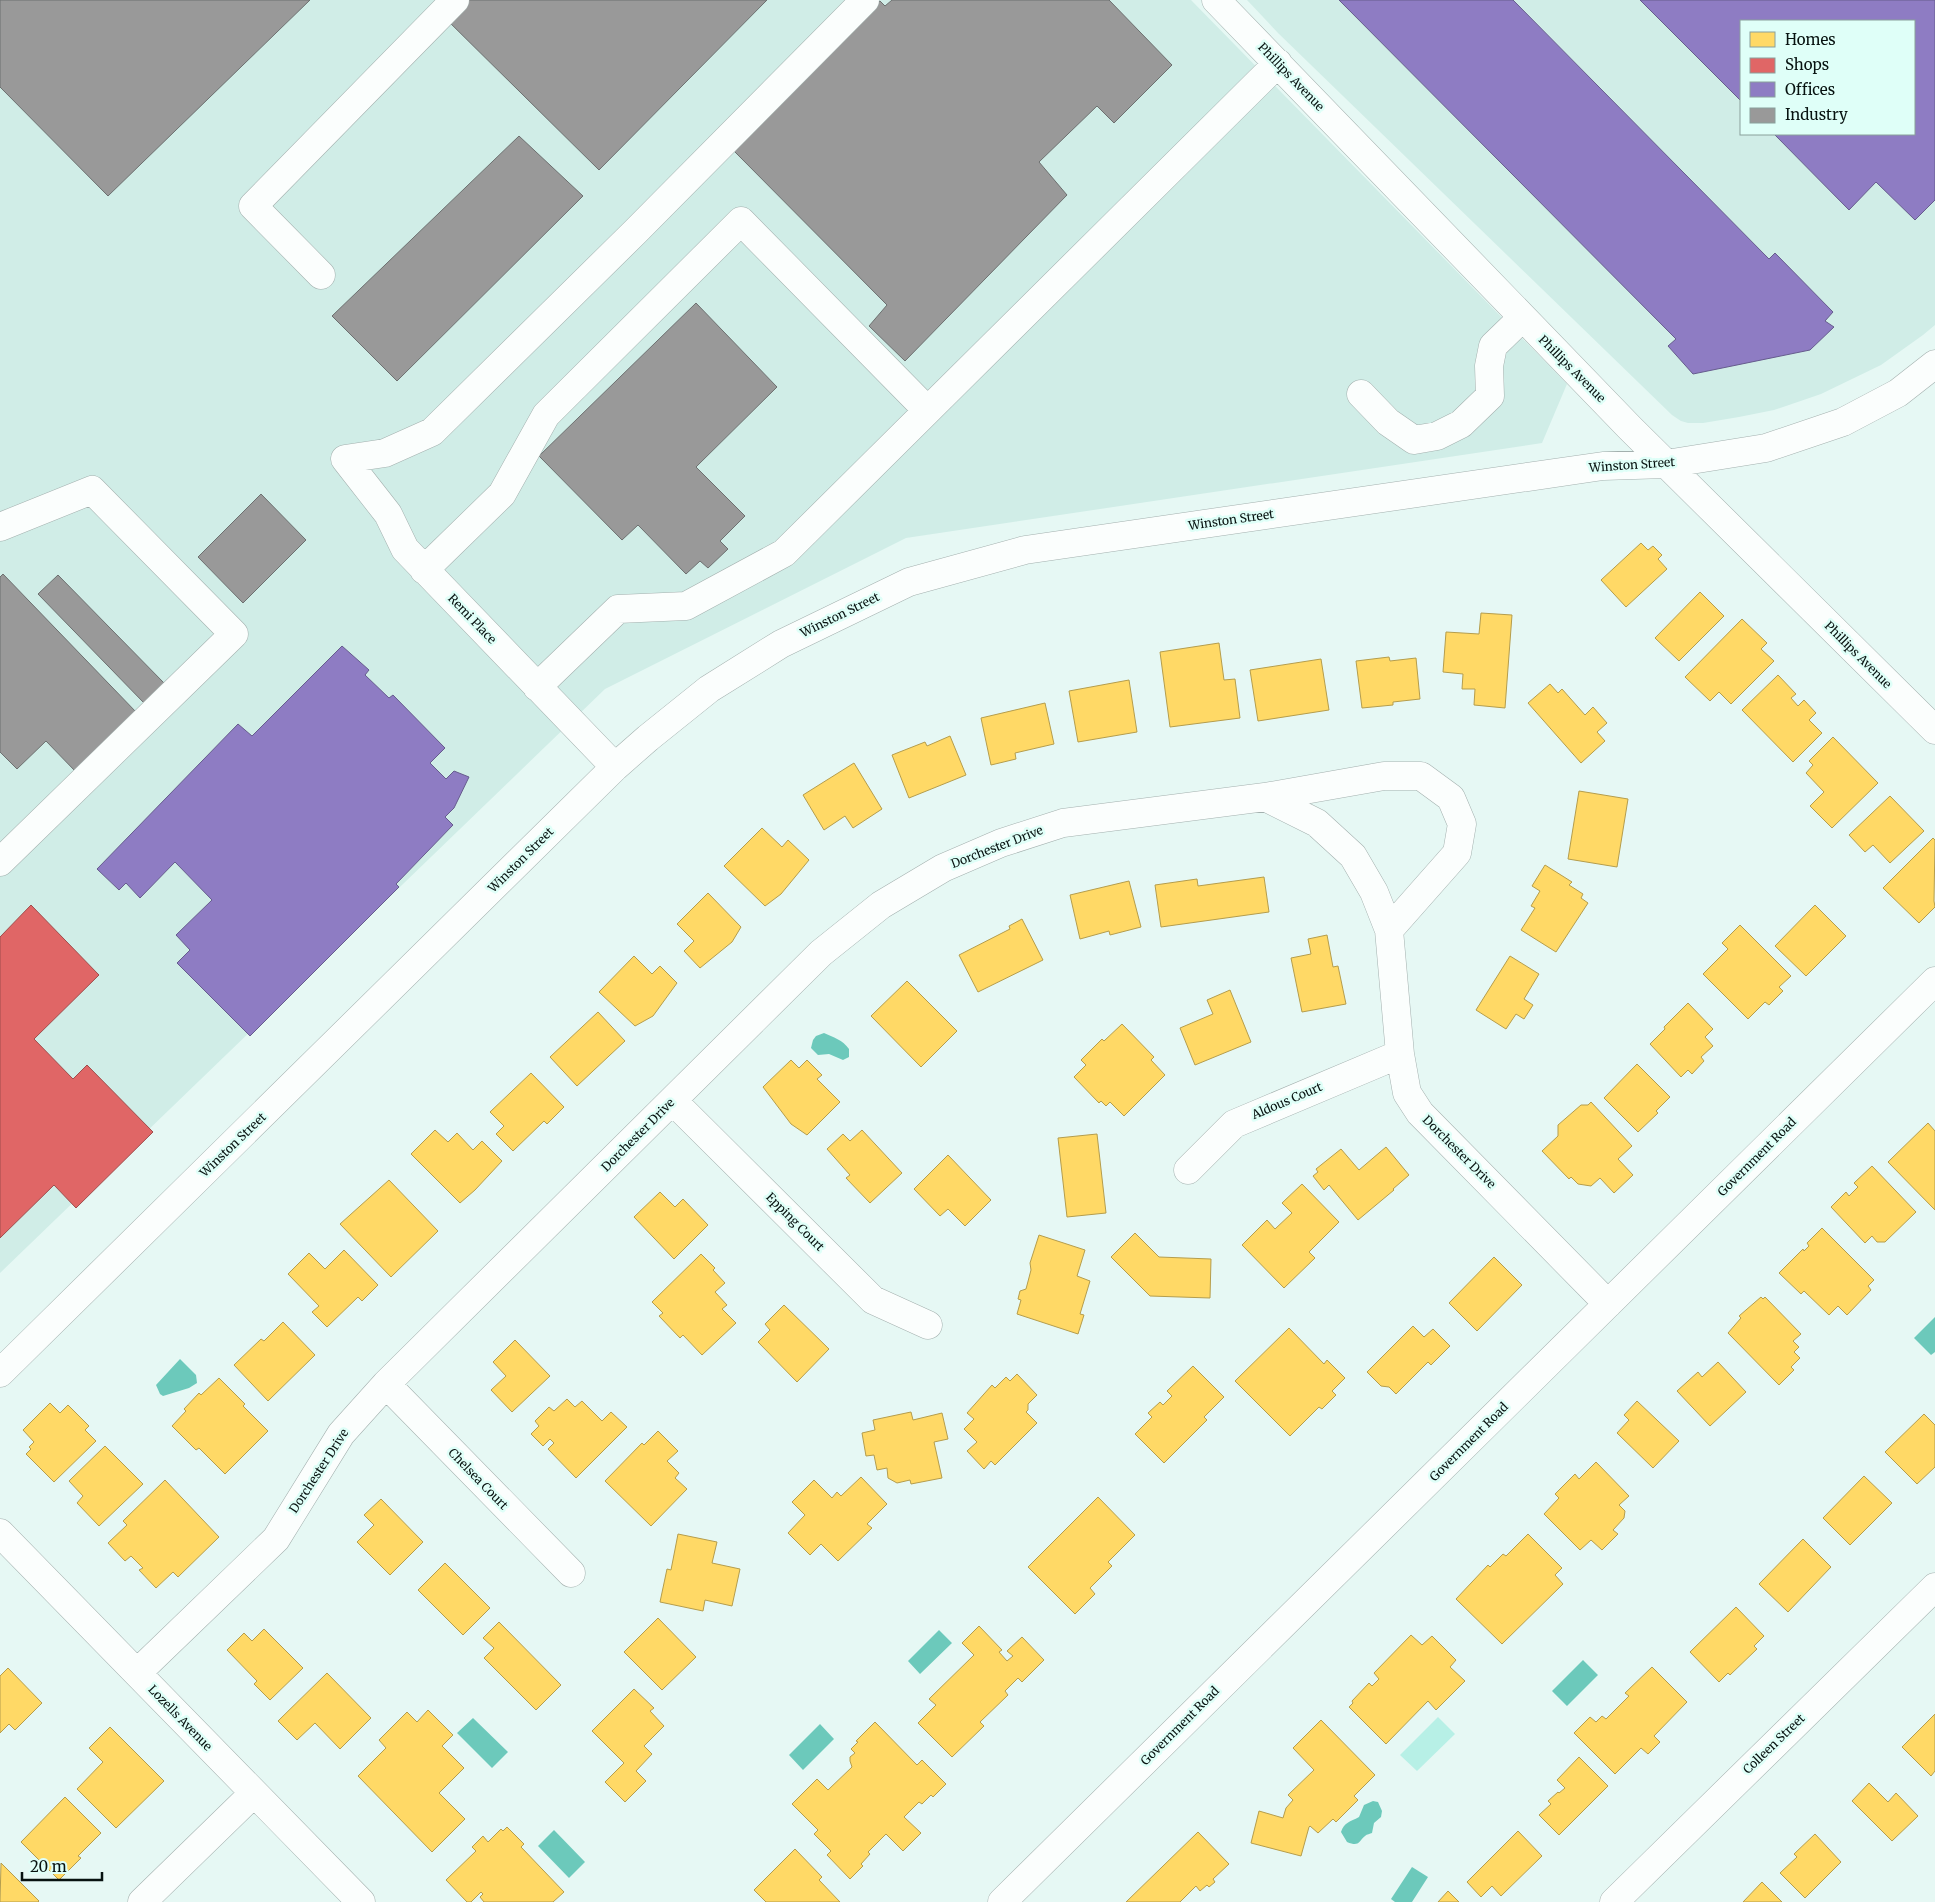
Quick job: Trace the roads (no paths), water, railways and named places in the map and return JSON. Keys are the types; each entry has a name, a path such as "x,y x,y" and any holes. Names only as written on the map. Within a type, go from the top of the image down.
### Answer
{"street":[{"path":"321,275 252,206 455,0"},
{"name":"Remi Place","path":"615,767 405,549 388,514 345,459 385,453 432,432 636,231 865,0"},
{"name":"Phillips Avenue","path":"1231,5 1278,63 1522,318 1666,464 1935,730"},
{"path":"537,687 618,609 686,606 784,553 1278,63"},
{"path":"424,570 502,494 546,415 741,221 927,410"},
{"path":"1361,394 1388,422 1414,440 1437,436 1462,424 1490,396 1489,366 1493,346 1522,318"},
{"name":"Winston Street","path":"0,1373 615,767 709,689 780,644 909,582 1025,550 1603,466 1666,464 1766,448 1843,422 1898,393 1935,364"},
{"path":"0,527 92,490 234,634 0,862"},
{"name":"Dorchester Drive","path":"136,1673 276,1539 342,1434 386,1384 821,953 881,905 943,868 1002,843 1063,823 1265,797 1384,776 1421,776 1451,798 1462,824 1457,853 1389,930"},
{"name":"Dorchester Drive","path":"1265,797 1317,824 1353,856 1374,892 1389,930 1400,1054 1408,1093 1420,1113 1608,1304"},
{"name":"Government Road","path":"1002,1902 1935,981"},
{"name":"Aldous Court","path":"1188,1170 1234,1124 1400,1054"},
{"name":"Epping Court","path":"673,1101 873,1300 928,1325"},
{"name":"Chelsea Court","path":"386,1384 571,1573"},
{"name":"Lozells Avenue","path":"0,1533 361,1902"},
{"name":"Colleen Street","path":"1614,1902 1935,1587"},
{"path":"142,1902 254,1793"}]}
